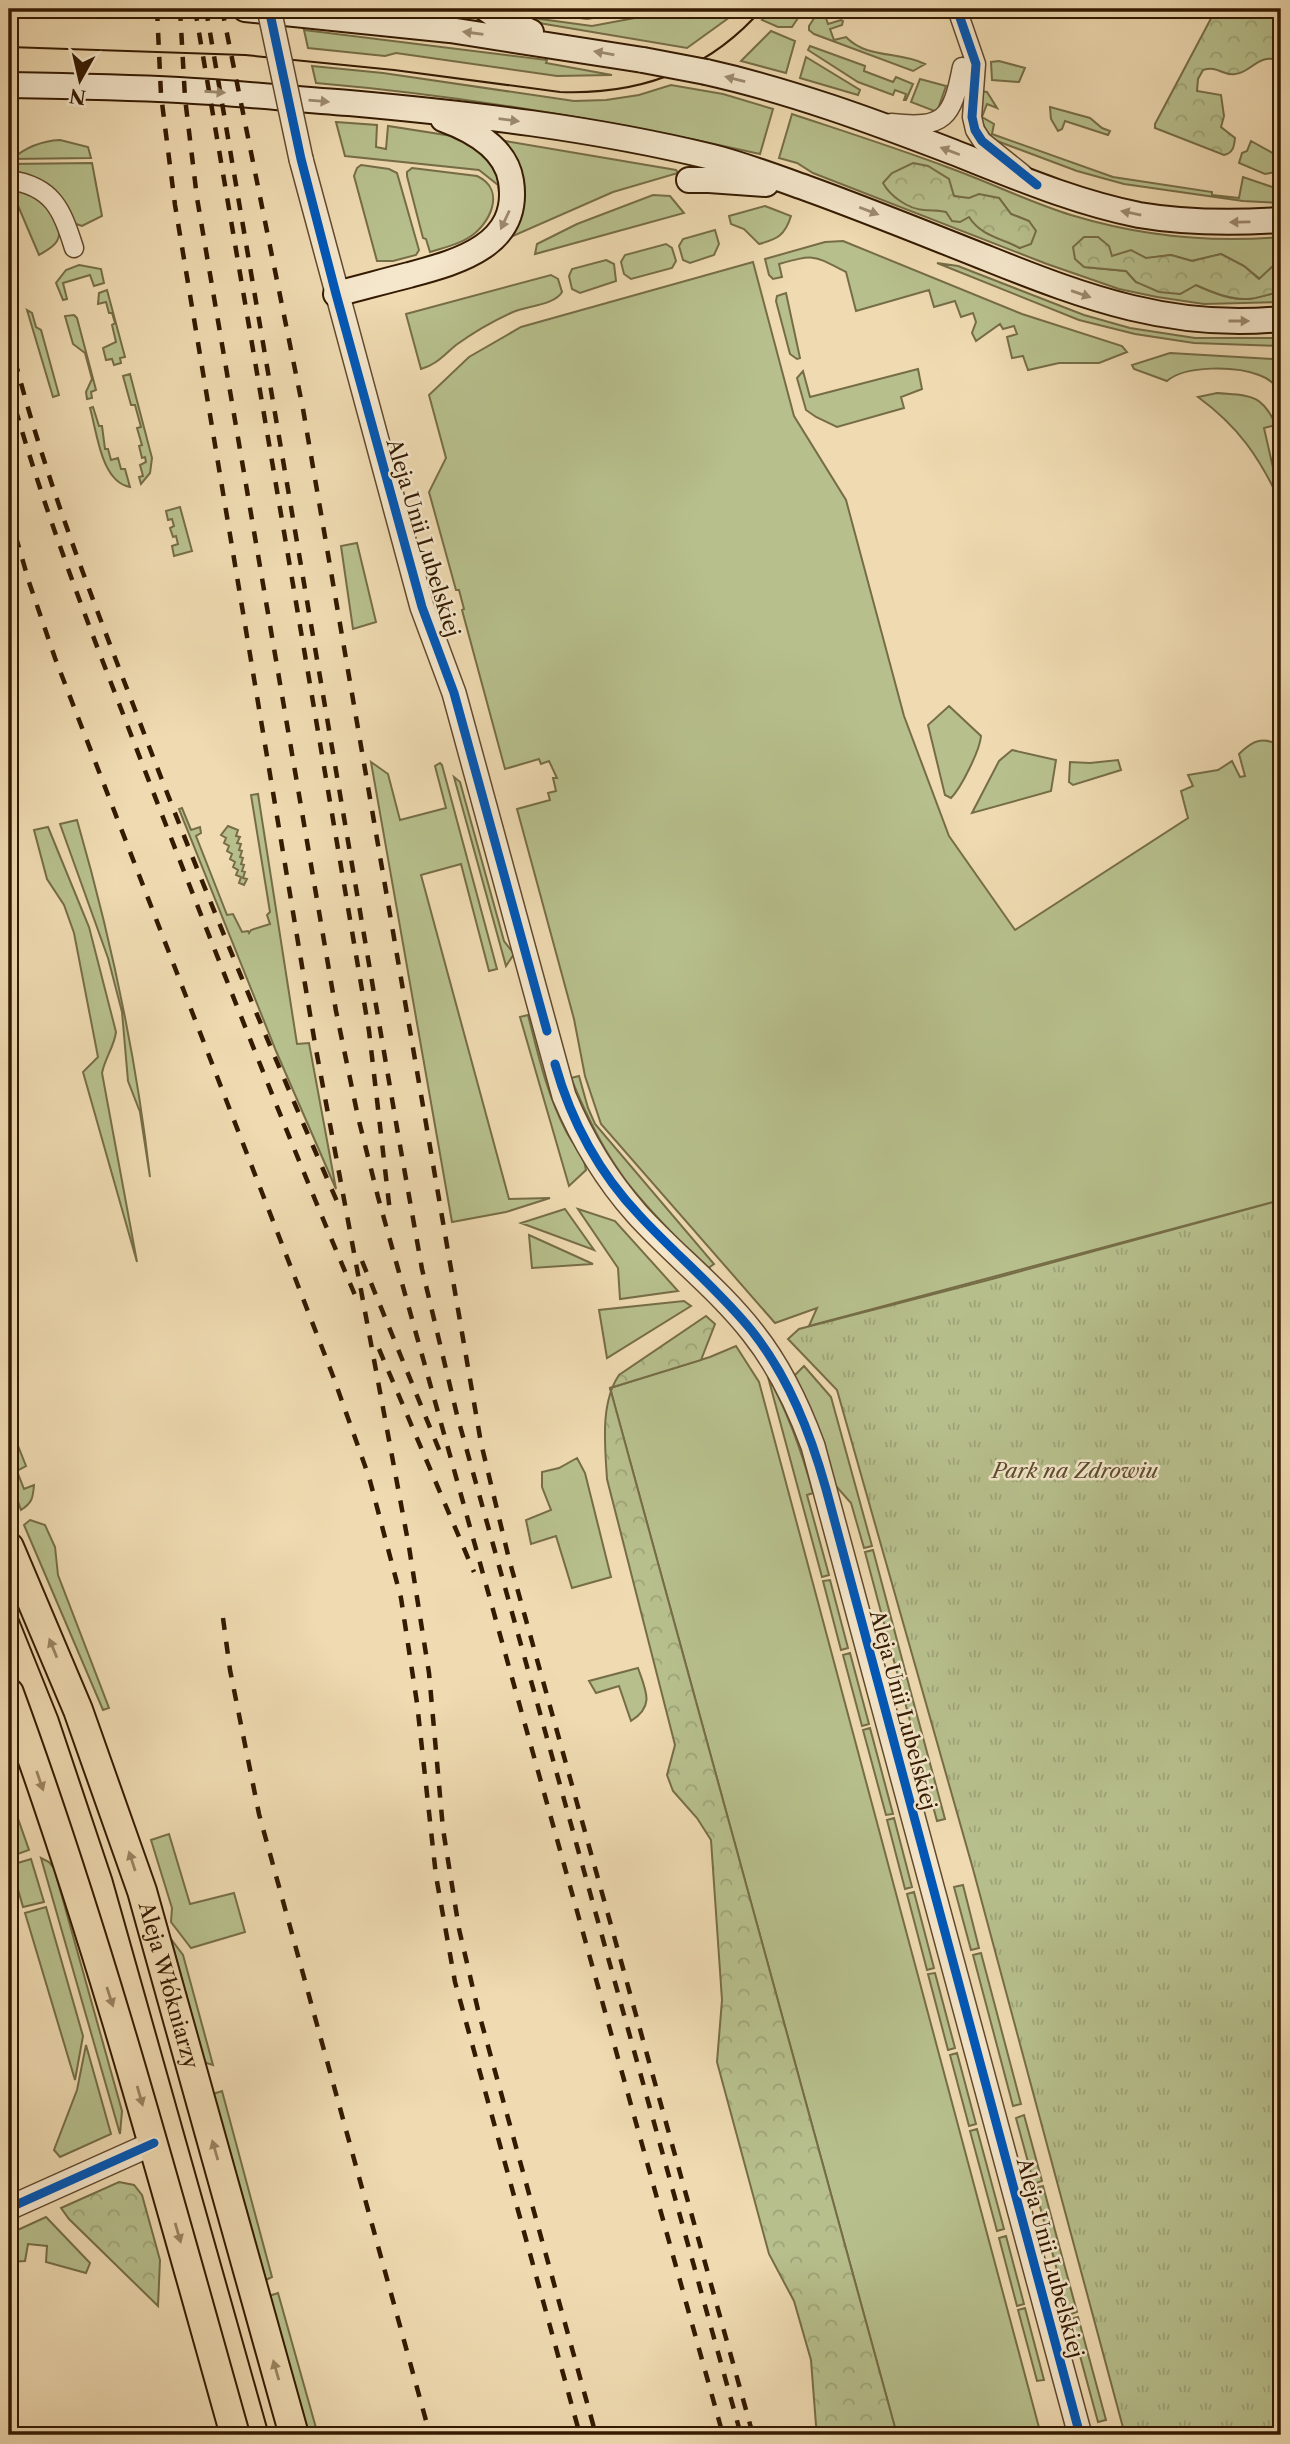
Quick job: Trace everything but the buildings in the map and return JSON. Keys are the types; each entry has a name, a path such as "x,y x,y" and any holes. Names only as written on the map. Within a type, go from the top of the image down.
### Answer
{"main road":[{"path":"245,9 450,30 564,46 706,72 786,93 870,120 1037,185 1097,205 1174,220 1281,220"},
{"path":"322,15 371,9"},
{"path":"486,9 505,21 564,46"},
{"path":"9,85 191,90 416,109 511,120 661,146 739,164 1051,284 1114,304 1197,319 1246,321 1281,318"},
{"path":"336,294 455,262 486,246 508,218 512,198 508,165 503,157 469,130 416,109"},
{"path":"689,180 805,188"},
{"name":"Aleja Włókniarzy","path":"9,1547 79,1710 142,1891 294,2435"},
{"path":"9,1693 61,1845 154,2143 235,2435"}],"street":[{"name":"Aleja Unii Lubelskiej","path":"269,9 285,94 336,294 422,607 454,693 564,1096 586,1143 618,1191 645,1222 741,1318 762,1344 793,1396 813,1446 1080,2435"},
{"path":"957,9 976,64 972,117 975,130 982,141 1037,185"},
{"path":"870,120 897,124 940,121 949,112 962,68"},
{"path":"9,180 35,186 52,199 62,214 74,248"},
{"path":"9,2208 154,2143"}],"green space":[{"path":"413,9 476,9 493,25 405,12"},
{"path":"528,9 647,9 587,19"},
{"path":"683,9 711,9 730,17 687,48 533,22 518,16 592,26"},
{"path":"772,9 804,9 792,27 778,27 762,20"},
{"path":"820,9 823,9 828,24 843,21 842,25 830,29 834,40 846,37 864,49 925,64 913,71 814,34 809,30 809,26"},
{"path":"1216,9 1281,9 1281,61 1266,59 1235,74 1203,70 1198,79 1197,91 1221,95 1224,116 1221,127 1235,138 1232,149 1224,155 1155,128"},
{"path":"304,30 547,60 546,63 612,75 557,76 396,53 385,56 308,48"},
{"path":"771,31 795,41 786,73 741,61"},
{"path":"810,46 865,66 864,71 893,82 896,77 913,84 906,100 906,94 895,90 893,95 858,82 808,50"},
{"path":"806,57 860,90 858,95 800,78"},
{"path":"999,61 1025,68 1019,82 992,80 991,62"},
{"path":"312,66 383,73 574,101 639,95 671,85 723,94 773,109 760,154 539,111 316,83"},
{"path":"920,79 946,86 937,112 911,102"},
{"path":"980,91 987,92 997,108 987,104 982,117 994,124 992,134 1113,177 1212,192 1212,195 1239,198 1243,177 1281,190 1281,203 1243,201 1124,184 1077,171 997,141 986,131 982,119 981,113"},
{"path":"1050,107 1090,118 1110,131 1108,135 1065,121 1062,129 1058,131 1051,119"},
{"path":"792,114 928,160 1055,210 1097,222 1175,236 1228,239 1281,237 1281,263 1273,266 1260,279 1244,266 1221,254 1192,261 1171,255 1084,267 1126,271 1136,282 1180,294 1196,285 1221,295 1241,299 1281,292 1281,302 1204,304 1119,289 1047,264 779,158","holes":["954,196 969,199 999,198 1011,214 1029,221 1020,248 985,232 969,216 933,209"]},
{"path":"336,122 377,125 376,147 386,149 388,126 465,138 485,150 504,188 500,201 498,185 479,170 345,156"},
{"path":"60,140 88,147 91,158 12,159 34,145"},
{"path":"499,140 676,170 678,173 613,192 506,239"},
{"path":"1251,141 1278,156 1281,152 1281,171 1265,174 1239,163 1242,153 1247,151"},
{"path":"92,163 102,216 82,226 9,173 9,164"},
{"path":"913,163 928,166 949,179 954,196 969,198 979,194 999,198 1011,214 1029,221 1036,231 1031,244 1020,248 985,233 969,217 960,222 952,221 946,212 918,209 900,201 883,183 892,173"},
{"path":"361,165 389,169 397,173 419,250 416,255 393,261 377,261 354,176"},
{"path":"412,168 477,176 486,182 493,198 492,207 483,225 464,240 430,252 426,239 423,238 407,176 407,172"},
{"path":"10,187 38,197 57,221 57,241 39,255"},
{"path":"653,195 670,196 684,213 535,254 537,244 577,224"},
{"path":"765,206 791,216 786,228 776,238 759,244 744,229 731,224 729,216"},
{"path":"715,230 719,244 714,255 690,263 683,260 679,246 683,239"},
{"path":"1084,237 1098,237 1109,246 1112,256 1131,250 1146,258 1171,255 1192,261 1221,254 1244,266 1259,279 1273,266 1281,263 1281,292 1241,299 1221,295 1196,285 1180,294 1159,292 1136,282 1126,271 1084,267 1075,259 1073,247"},
{"path":"843,241 1022,314 1122,346 1127,352 1099,363 1059,363 1028,370 1023,356 1012,358 1007,337 1017,334 1014,326 1003,329 1000,324 976,341 972,333 976,322 973,313 961,317 955,301 934,307 929,290 856,311 846,272 827,262 814,258 800,259 779,264 782,277 773,279 769,275 765,259 825,242"},
{"path":"666,244 672,248 676,261 672,268 631,279 624,274 621,262 625,255"},
{"path":"606,260 614,264 616,281 580,293 572,289 569,276 572,269"},
{"path":"753,262 794,416 846,500 904,716 949,836 1015,930 1188,818 1181,791 1193,786 1188,775 1218,770 1232,761 1240,777 1245,776 1239,754 1244,749 1263,740 1281,746 1281,1200 809,1326 817,1308 775,1323 601,1124 585,1076 574,1019 517,809 550,800 548,793 556,791 553,778 557,778 549,761 541,764 539,759 505,769 459,590 456,590 429,492 446,458 429,395 469,357 521,327"},
{"path":"937,263 958,266 1084,315 1130,328 1195,338 1281,338 1281,346 1194,343 1135,334 1079,320"},
{"path":"79,265 101,269 104,283 94,286 90,275 63,283 67,299 63,300 56,283 66,270"},
{"path":"551,275 558,279 562,292 553,300 498,319 463,340 436,362 421,369 406,314"},
{"path":"107,290 125,357 120,358 121,363 114,365 112,359 106,360 103,348 116,342 112,325 115,323 106,302 98,304 99,293"},
{"path":"786,293 800,358 797,359 790,354 776,301 777,296"},
{"path":"27,310 32,313 36,327 41,330 59,395 53,397"},
{"path":"74,315 96,390 91,392 92,398 87,399 86,392 92,379 85,353 73,344 65,316"},
{"path":"1170,353 1274,359 1281,363 1281,391 1262,376 1249,372 1198,370 1186,372 1167,381 1134,369 1132,365"},
{"path":"918,369 922,389 901,397 904,408 837,427 806,410 797,378 803,371 810,397"},
{"path":"130,374 152,458 150,473 141,484 139,477 143,476 140,465 146,462 139,446 142,445 137,428 141,427 135,405 131,405 123,376"},
{"path":"1217,393 1253,398 1271,415 1276,425 1264,428 1281,503 1265,471 1247,444 1198,397"},
{"path":"93,407 99,426 102,426 105,449 108,449 111,460 118,458 121,469 125,469 130,487 120,483 106,466 90,408"},
{"path":"180,507 192,551 174,556 172,546 178,544 170,528 174,526 172,519 168,520 166,511"},
{"path":"357,543 376,622 353,629 341,546"},
{"path":"949,706 981,736 969,768 951,798 945,795 928,725"},
{"path":"1012,750 1056,760 1051,791 972,813 999,761"},
{"path":"1118,760 1121,770 1073,785 1069,782 1070,762"},
{"path":"371,762 388,774 400,820 446,808 435,766 440,763 442,765 497,969 489,971 461,864 421,875 509,1199 550,1198 506,1212 452,1222"},
{"path":"454,777 460,782 504,941 514,954 506,966"},
{"path":"258,794 297,1044 309,1043 336,1189 276,1051 179,809 182,808 191,830 200,827 201,833 196,836 227,915 233,914 242,932 249,933 270,924 251,795"},
{"path":"77,820 121,997 137,1086 150,1177 140,1112 128,1081 122,1012 108,958 60,824"},
{"path":"228,826 238,830 236,836 240,837 237,843 241,844 241,864 244,865 242,871 245,872 243,878 247,879 244,885 239,883 241,877 236,875 238,870 233,867 235,862 230,859 232,854 227,851 229,846 224,843 226,838 221,835"},
{"path":"48,827 89,927 116,1032 102,1073 137,1262 83,1072 98,1057 74,933 64,905 47,879 34,830"},
{"path":"528,1015 553,1103 585,1165 586,1170 569,1186 520,1017"},
{"path":"579,1076 595,1124 714,1264 707,1269 646,1205 610,1158 571,1078"},
{"name":"Park na Zdrowiu","path":"1281,1200 1281,2435 1125,2435 973,1869 837,1390 788,1339 799,1329"},
{"path":"565,1209 594,1250 521,1223"},
{"path":"578,1209 615,1221 678,1291 620,1299 618,1268"},
{"path":"529,1235 593,1264 532,1268"},
{"path":"684,1301 691,1306 607,1358 599,1310"},
{"path":"706,1316 715,1324 701,1360 613,1387 619,1375"},
{"path":"736,1346 759,1382 1041,2435 897,2435 610,1388 710,1357"},
{"path":"804,1366 831,1397 872,1546 864,1548 851,1503 835,1485 793,1377"},
{"path":"768,1377 789,1419 804,1463 813,1493 807,1495 829,1575 822,1577"},
{"path":"611,1392 897,2435 820,2435 816,2425 811,2360 794,2301 769,2254 717,2062 722,2000 711,1840 697,1818 673,1791 667,1775 675,1745 607,1479 605,1425"},
{"path":"9,1423 26,1466 17,1471 24,1489 34,1485 31,1500 21,1510 9,1477"},
{"path":"577,1458 585,1473 611,1577 572,1588 556,1536 531,1544 526,1520 551,1510 542,1487 542,1472 559,1468"},
{"path":"30,1520 45,1525 55,1547 58,1575 109,1708 103,1710 24,1525"},
{"path":"873,1550 906,1674 898,1676 865,1552"},
{"path":"830,1580 848,1648 841,1650 823,1581"},
{"path":"850,1653 869,1724 862,1726 843,1655"},
{"path":"638,1668 646,1691 646,1704 631,1721 619,1686 596,1693 589,1681"},
{"path":"907,1678 945,1819 937,1821 899,1680"},
{"path":"870,1728 893,1814 886,1815 863,1730"},
{"path":"9,1793 29,1850 9,1857"},
{"path":"894,1818 912,1887 905,1889 887,1820"},
{"path":"169,1834 190,1904 234,1893 245,1932 191,1948 171,1922 172,1908 151,1840"},
{"path":"41,1858 54,1868 122,2111 120,2134"},
{"path":"31,1859 44,1902 23,1907 11,1865"},
{"path":"963,1885 979,1948 971,1950 954,1887"},
{"path":"914,1892 934,1968 927,1970 907,1894"},
{"path":"46,1907 83,2036 75,2080 25,1913"},
{"path":"171,1939 183,1955 213,2065 206,2063 202,2055"},
{"path":"981,1953 1021,2104 1013,2106 973,1955"},
{"path":"935,1973 955,2048 948,2050 928,1974"},
{"path":"86,2045 111,2134 60,2157 54,2150 77,2090"},
{"path":"957,2053 976,2124 969,2126 950,2055"},
{"path":"222,2091 272,2277 266,2280 213,2094"},
{"path":"1024,2115 1042,2181 1034,2184 1016,2118"},
{"path":"977,2129 1004,2229 997,2231 970,2131"},
{"path":"119,2182 134,2185 142,2195 160,2260 158,2306 61,2208"},
{"path":"1043,2186 1077,2312 1069,2315 1035,2188"},
{"path":"46,2217 90,2263 86,2273 46,2262 47,2246 28,2244 25,2261 9,2262 9,2234"},
{"path":"1006,2236 1024,2304 1017,2306 999,2238"},
{"path":"278,2293 318,2435 308,2435 269,2296"},
{"path":"1025,2308 1044,2380 1037,2381 1018,2310"},
{"path":"1078,2317 1106,2420 1098,2422 1070,2319"}],"tram line":[{"path":"9,47 245,55 394,70 560,92 589,92 618,89 671,75 719,48 762,9"},
{"path":"9,1595 58,1717 112,1878 269,2435"}],"railway":[{"path":"157,9 161,95 175,205 315,1044 409,1547 429,1673 443,1829 459,1929 478,2010 596,2435"},
{"path":"180,9 185,98 197,198 336,1011 358,1117 723,2435"},
{"path":"195,9 369,1031 390,1212"},
{"path":"206,9 422,1269 457,1415 741,2435"},
{"path":"222,9 303,409 481,1443 509,1559 753,2435"},
{"path":"9,337 50,478 99,616 208,896 339,1206"},
{"path":"9,386 57,539 94,639 252,1043 355,1295"},
{"path":"9,513 55,658 333,1376 369,1477 401,1598 417,1703 436,1876 455,1982 580,2435"},
{"path":"362,1261 440,1452"},
{"path":"379,1349 474,1572"},
{"path":"223,1618 230,1670 259,1814 430,2435"}],"cycle path":[{"path":"269,9 301,159 336,294 422,607 454,693 547,1031"},
{"path":"957,9 976,64 972,117 975,130 982,141 1037,185"},
{"path":"555,1064 569,1106 599,1164 640,1216 752,1331 777,1368 805,1426 826,1489 1080,2435"},
{"path":"9,2208 154,2143"}]}
